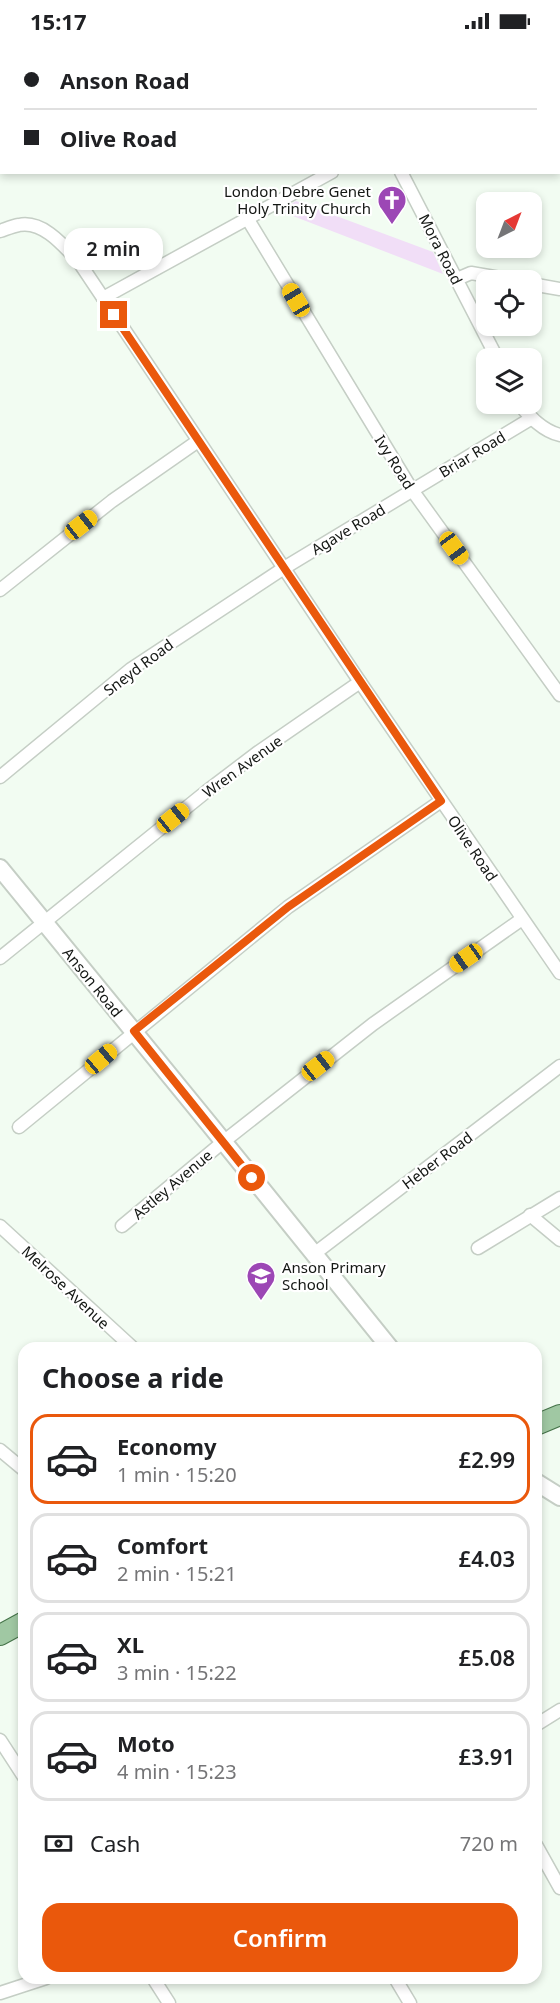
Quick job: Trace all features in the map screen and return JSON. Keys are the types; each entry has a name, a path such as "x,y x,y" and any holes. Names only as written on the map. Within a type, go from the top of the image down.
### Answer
{"main road":[{"path":"542,1422 560,1415"},
{"path":"0,1635 18,1625"}],"street":[{"path":"103,298 328,174"},
{"name":"Mora Road","path":"402,174 492,348"},
{"name":"Ivy Road","path":"247,218 412,490 560,695"},
{"name":"Olive Road","path":"0,231 21,224 35,227 53,235 79,262 360,682 560,973"},
{"path":"457,279 471,273 476,274"},
{"path":"542,286 560,289"},
{"path":"528,414 551,433 560,435"},
{"name":"Briar Road","path":"412,490 532,418"},
{"path":"0,590 112,501 198,441"},
{"name":"Agave Road","path":"284,568 412,490"},
{"name":"Sneyd Road","path":"0,777 131,669 284,568"},
{"name":"Wren Avenue","path":"0,958 207,791 257,753 360,682"},
{"path":"19,1127 288,907 441,801"},
{"name":"Anson Road","path":"0,868 385,1342"},
{"name":"Astley Avenue","path":"122,1226 223,1142 373,1024 522,919"},
{"name":"Heber Road","path":"314,1254 560,1066"},
{"path":"478,1248 560,1198"},
{"path":"530,1215 560,1240"},
{"name":"Melrose Avenue","path":"0,1226 126,1342"},
{"path":"0,1450 18,1465"},
{"path":"542,1486 560,1497"},
{"path":"542,1721 560,1710"},
{"path":"0,1740 18,1768"},
{"path":"542,1856 560,1888"},
{"path":"0,1993 28,1984"},
{"path":"157,1984 169,2003"},
{"path":"398,1984 410,2003"}],"shaded area":[{"path":"296,201 433,252 443,274 280,211"}],"place":[{"name":"London Debre Genet Holy Trinity Church","path":"392,226"},
{"name":"Anson Primary School","path":"261,1302"}],"route":[{"path":"114,315 441,801 288,907 134,1031 252,1178"}]}
